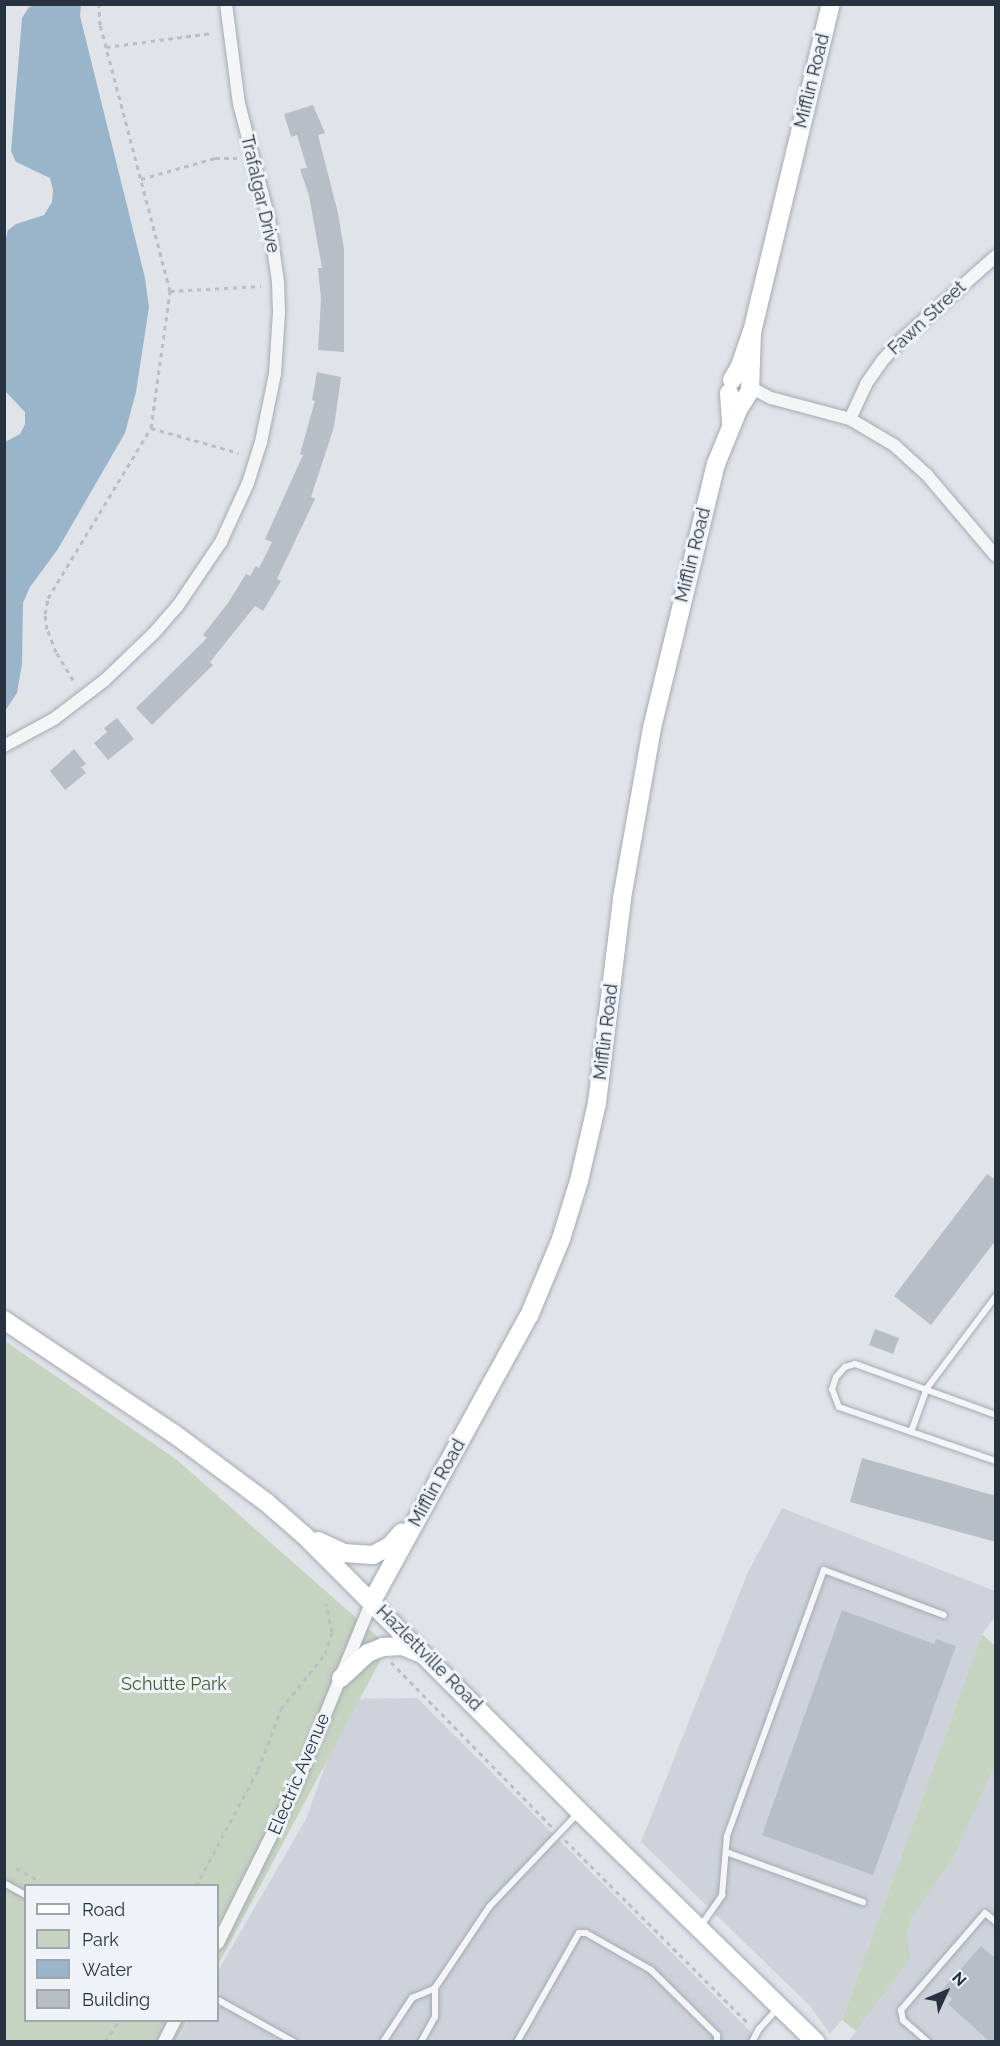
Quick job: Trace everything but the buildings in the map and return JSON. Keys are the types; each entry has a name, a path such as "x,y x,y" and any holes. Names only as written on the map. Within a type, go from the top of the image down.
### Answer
{"main road":[{"name":"Mifflin Road","path":"372,1601 529,1316 561,1239 579,1181 597,1103 624,887 652,728 716,464 742,390 740,366 752,332 831,4"},
{"name":"Hazlettville Road","path":"4,1320 173,1433 266,1502 299,1530 579,1811 816,2042"},
{"path":"299,1530 344,1553 373,1555 390,1546 420,1513"},
{"path":"340,1678 368,1653 383,1647 402,1646 427,1656"}],"street":[{"name":"Trafalgar Drive","path":"4,746 54,719 105,680 177,607 221,542 248,483 261,442 275,374 279,312 278,282 269,219 239,104 226,4"},
{"name":"Fawn Street","path":"850,419 866,384 893,348 996,256"},
{"path":"742,390 850,419 873,431 910,458 996,556"},
{"name":"Electric Avenue","path":"219,1941 278,1824 372,1601"},
{"path":"164,2042 174,2022"}],"lane":[{"path":"910,1432 927,1388 996,1296"},
{"path":"996,1415 927,1388 855,1364 845,1367 836,1377 832,1389 839,1407 996,1461"},
{"path":"700,1927 722,1895 727,1836 824,1570 944,1615"},
{"path":"383,2042 412,1998 435,1988 489,1907 579,1811"},
{"path":"726,1852 863,1902"},
{"path":"4,1883 24,1894"},
{"path":"928,2042 903,2020 901,2010 985,1913 996,1922"},
{"path":"517,2042 579,1933 586,1933 651,1970 717,2034 717,2042"},
{"path":"421,2042 435,2017 435,1988"},
{"path":"219,2001 294,2042"},
{"path":"752,2042 780,2006"}],"path":[{"path":"73,680 56,652 47,629 45,614 48,598 152,428 170,291 100,26 99,4"},
{"path":"106,47 212,33"},
{"path":"141,179 215,158 237,158"},
{"path":"170,291 261,286"},
{"path":"152,428 238,453"},
{"path":"196,1884 258,1770 281,1709 325,1654 332,1632 326,1604"},
{"path":"384,1655 539,1814"},
{"path":"576,1851 758,2032"},
{"path":"16,1868 38,1880"},
{"path":"105,2042 119,2022"}],"shaded area":[{"path":"782,1508 995,1591 995,1617 982,1634 842,2020 830,2034 810,2006 641,1842 748,1572"},
{"path":"417,1698 760,2041 176,2042 187,2022 219,2022 219,1969 306,1819 349,1699"},
{"path":"995,1765 995,2041 848,2042 911,1958 907,1937 911,1918 954,1857"}],"green space":[{"name":"Schutte Park","path":"5,1341 177,1460 388,1646 219,1963 219,1884 24,1884 24,2022 186,2022 176,2041 5,2041"},
{"path":"982,1634 995,1646 995,1765 954,1857 911,1918 907,1937 911,1958 856,2031 842,2020"}],"water":[{"path":"81,5 80,16 145,278 149,307 136,392 125,433 58,549 30,587 23,603 22,664 17,693 5,711 5,442 20,434 25,424 25,412 5,391 5,243 8,230 16,224 44,215 52,202 53,190 50,178 16,162 11,151 22,18 29,7"}]}
